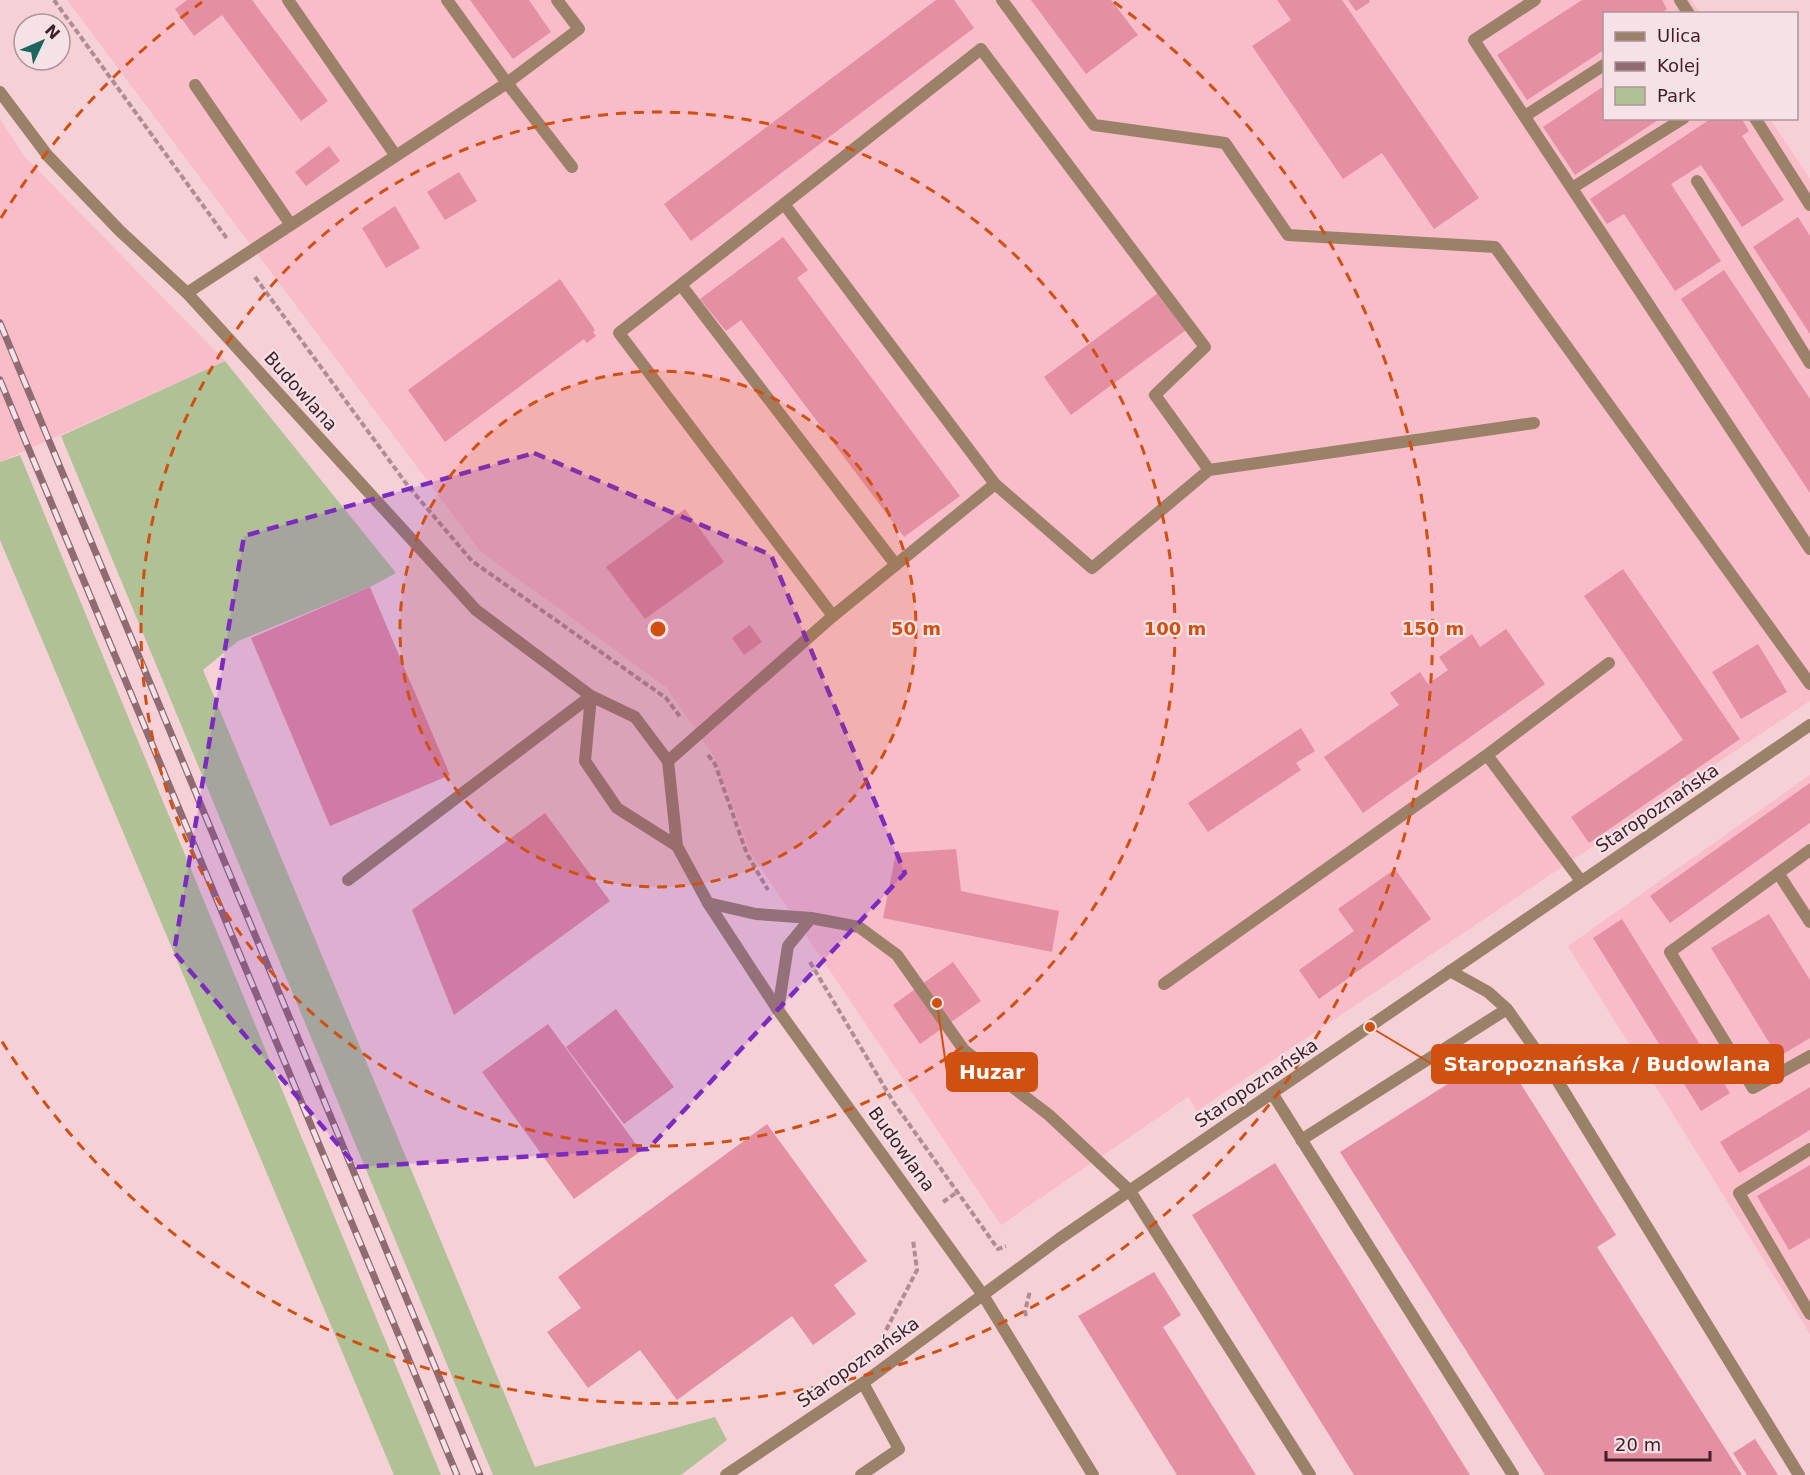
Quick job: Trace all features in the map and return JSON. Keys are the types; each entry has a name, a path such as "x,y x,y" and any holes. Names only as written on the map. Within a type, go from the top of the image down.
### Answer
{"street":[{"path":"288,0 396,156"},
{"path":"447,0 572,167"},
{"path":"187,293 507,83 579,29 557,0"},
{"path":"1002,0 1095,126 1225,143 1288,235 1495,247 1810,684"},
{"path":"1534,0 1474,40 1810,549"},
{"path":"832,616 619,333 981,49 1205,347 1155,395 1209,470"},
{"path":"1525,116 1603,66"},
{"path":"195,85 291,225"},
{"name":"Budowlana","path":"0,92 48,156 120,231 187,293 476,610 591,696 635,717 668,761 676,846 708,903 778,1010 927,1214 982,1295 1093,1475"},
{"path":"1572,188 1681,120"},
{"path":"1756,120 1810,205"},
{"path":"1697,181 1810,363"},
{"path":"784,204 995,484 1092,568 1209,470 1534,423"},
{"path":"681,285 896,565"},
{"path":"668,761 832,616 995,484"},
{"path":"1164,984 1487,754 1608,663"},
{"path":"348,880 591,696"},
{"name":"Budowlana","path":"591,696 585,761 617,808 676,846"},
{"name":"Staropoznańska","path":"726,1475 863,1383 982,1295 1130,1191 1810,725"},
{"path":"1487,754 1581,881"},
{"path":"1810,850 1670,952 1754,1088 1810,1056"},
{"path":"1778,873 1810,922"},
{"path":"708,903 756,914 811,918 859,927 897,955 964,1050 1048,1115 1130,1191 1310,1475"},
{"path":"778,1010 788,946 811,918"},
{"path":"1450,971 1488,992 1507,1009 1557,1080 1799,1475"},
{"path":"1301,1140 1507,1009"},
{"path":"1272,1093 1513,1475"},
{"path":"1810,1149 1739,1193 1810,1314"},
{"path":"861,1475 899,1449 863,1383"}],"path":[{"path":"874,1343 883,1336 917,1270 912,1235 907,1228 957,1192"}],"highlighted area":[{"path":"534,453 771,555 905,873 648,1149 357,1167 174,952 244,536"}],"shaded area":[{"path":"67,0 1691,0 1699,12 1603,12 1603,120 1771,120 1810,179 1810,701 1197,1111 1188,1097 1001,1225 750,852 715,758 667,688 480,551"},
{"path":"0,119 24,156 225,361 0,462"},
{"path":"1810,775 1810,1334 1568,946"}],"green space":[{"path":"225,361 396,573 370,587 238,641 203,670 535,1467 715,1417 727,1440 681,1475 493,1475 61,436"},
{"path":"20,455 441,1475 394,1475 0,540 0,462"}],"building":[{"path":"187,0 252,0 328,101 301,121 222,15 194,36 175,9"},
{"path":"470,0 529,0 551,32 513,59"},
{"path":"936,0 954,0 974,28 691,241 664,204"},
{"path":"1031,0 1111,0 1138,35 1086,74"},
{"path":"1277,0 1342,0 1479,198 1434,229 1382,153 1343,179 1252,46 1291,20"},
{"path":"1348,0 1369,0 1370,2 1356,11"},
{"path":"1582,0 1662,0 1667,9 1663,12 1603,12 1603,51 1527,100 1497,55"},
{"path":"1603,87 1603,120 1658,120 1575,175 1543,127"},
{"path":"1709,120 1742,120 1749,131 1742,136 1784,200 1742,227 1701,165 1671,184 1721,261 1675,291 1624,214 1607,224 1590,199"},
{"path":"329,146 340,161 306,186 295,172"},
{"path":"459,172 477,201 445,220 427,192"},
{"path":"395,206 420,248 386,268 362,228"},
{"path":"1798,217 1810,236 1810,334 1753,247"},
{"path":"783,237 808,270 797,278 960,496 904,537 741,320 726,331 700,299"},
{"path":"1724,270 1810,399 1810,493 1681,299"},
{"path":"560,279 595,330 593,332 596,336 587,343 584,339 445,442 408,390"},
{"path":"1158,293 1186,330 1071,415 1044,377"},
{"path":"685,509 724,562 645,619 606,567"},
{"path":"1623,569 1740,739 1589,843 1571,817 1683,740 1584,596"},
{"path":"370,587 450,775 330,826 251,638"},
{"path":"750,625 762,642 744,655 732,638"},
{"path":"1506,629 1545,684 1363,813 1324,757 1399,705 1390,693 1420,672 1428,684 1448,670 1439,657 1472,634 1480,647"},
{"path":"1758,644 1787,692 1741,719 1712,672"},
{"path":"1301,728 1315,751 1296,763 1301,770 1208,832 1188,803"},
{"path":"1810,783 1810,823 1670,923 1650,896"},
{"path":"545,813 610,901 454,1015 412,910"},
{"path":"956,849 961,891 1059,911 1052,952 883,918 896,853"},
{"path":"1395,869 1431,919 1319,999 1299,970 1354,931 1338,909"},
{"path":"1769,914 1810,980 1810,1038 1778,1057 1711,948"},
{"path":"1622,919 1730,1093 1701,1111 1593,938"},
{"path":"953,962 981,1001 920,1044 893,1005"},
{"path":"616,1009 674,1087 624,1124 566,1047"},
{"path":"548,1024 641,1151 574,1199 482,1072"},
{"path":"1500,1051 1616,1235 1597,1247 1742,1475 1545,1475 1340,1152"},
{"path":"1810,1087 1810,1130 1739,1173 1720,1142"},
{"path":"767,1124 867,1261 834,1285 856,1314 813,1345 792,1316 677,1400 640,1350 588,1388 547,1332 581,1308 558,1277"},
{"path":"1275,1163 1470,1475 1354,1475 1192,1215"},
{"path":"1810,1165 1810,1238 1789,1250 1757,1196"},
{"path":"1154,1272 1181,1315 1163,1327 1256,1475 1177,1475 1078,1316"},
{"path":"1755,1439 1778,1475 1747,1475 1733,1453"}],"railway":[{"path":"0,323 480,1475"},
{"path":"0,380 457,1475"}],"place":[{"name":"Huzar","path":"937,1003"},
{"name":"Staropoznańska / Budowlana","path":"1370,1027"}]}
